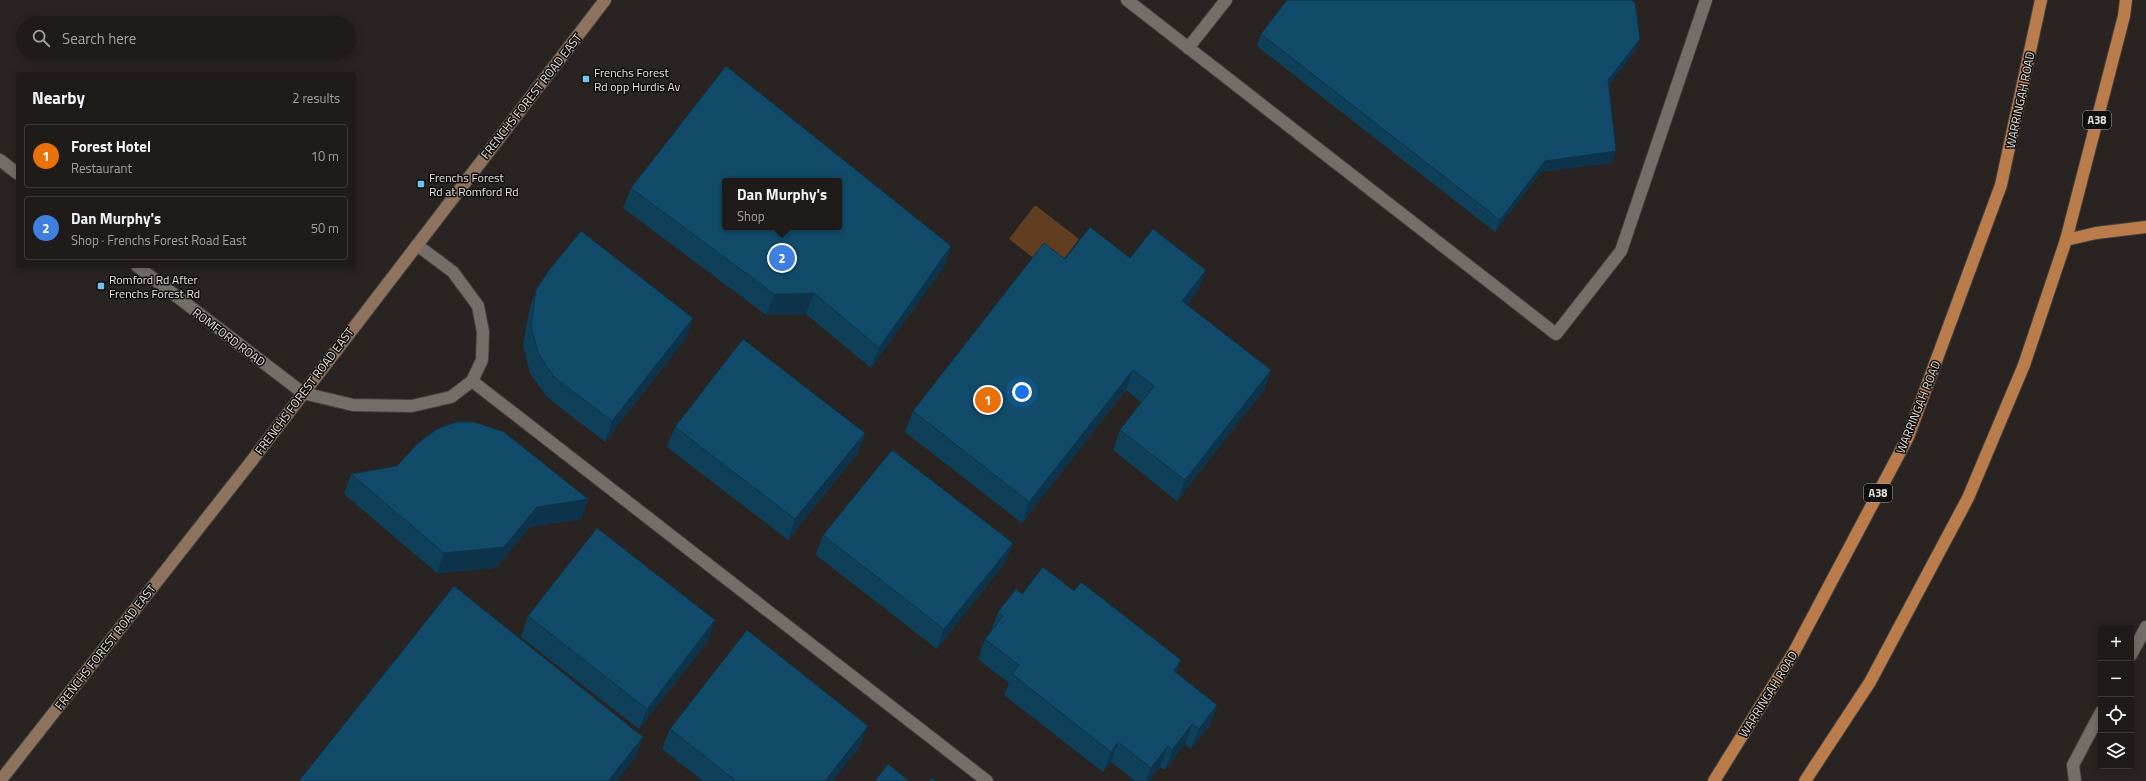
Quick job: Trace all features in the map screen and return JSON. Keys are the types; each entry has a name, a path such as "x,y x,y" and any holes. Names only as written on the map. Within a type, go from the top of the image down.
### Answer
{"highway":[{"name":"WARRINGAH ROAD","path":"1714,781 1794,652 1908,437 2001,185 2041,0"},
{"name":"A38","path":"1805,781 1870,682 1968,498 2024,365 2066,240 2124,16 2126,0"},
{"path":"2066,240 2096,233 2146,227"}],"main road":[{"name":"FRENCHS FOREST ROAD EAST","path":"0,781 303,393 605,0"}],"street":[{"path":"1127,0 1556,334 1621,251 1706,0"},
{"path":"1188,48 1226,0"},
{"path":"0,160 16,172"},
{"path":"303,393 353,405 412,406 451,397 472,381 482,360 483,332 478,306 453,272 417,245"},
{"name":"ROMFORD ROAD","path":"140,268 303,393"},
{"path":"472,381 987,781"},
{"path":"2134,649 2146,627"},
{"path":"2075,781 2073,765 2098,718"}],"shaded area":[{"path":"1035,205 1079,239 1053,273 1009,239"}],"building":[{"path":"1287,0 1631,0 1635,3 1640,39 1608,80 1616,151 1545,161 1500,220 1261,34"},
{"path":"726,66 951,246 879,348 814,293 774,294 631,188"},
{"path":"1090,227 1130,258 1153,229 1206,270 1182,301 1271,370 1185,480 1120,430 1154,386 1133,370 1029,502 913,411 1044,243 1065,259"},
{"path":"581,231 693,318 612,421 554,377 538,353 531,326 536,290 550,269"},
{"path":"743,339 865,433 795,519 675,427"},
{"path":"456,422 474,422 504,432 588,499 537,507 504,547 444,553 351,474 397,466 418,443 437,429"},
{"path":"892,450 1013,543 944,629 823,535"},
{"path":"597,528 715,620 647,709 528,616"},
{"path":"1043,567 1074,591 1081,582 1181,660 1174,671 1217,705 1199,729 1192,724 1172,750 1168,746 1151,768 1118,742 1111,752 1012,674 1019,665 985,639 1003,616 998,612 1016,589 1022,594"},
{"path":"454,586 643,737 608,781 299,781"},
{"path":"747,630 868,726 825,781 736,781 670,729"},
{"path":"888,764 909,781 875,781"},
{"path":"932,778 936,781 929,781"}],"place":[{"name":"Frenchs Forest Rd opp Hurdis Av","path":"586,79"},
{"name":"Frenchs Forest Rd at Romford Rd","path":"421,184"},
{"name":"Dan Murphy's","path":"782,258"},
{"name":"Romford Rd After Frenchs Forest Rd","path":"101,286"},
{"name":"Forest Hotel","path":"988,400"}]}
